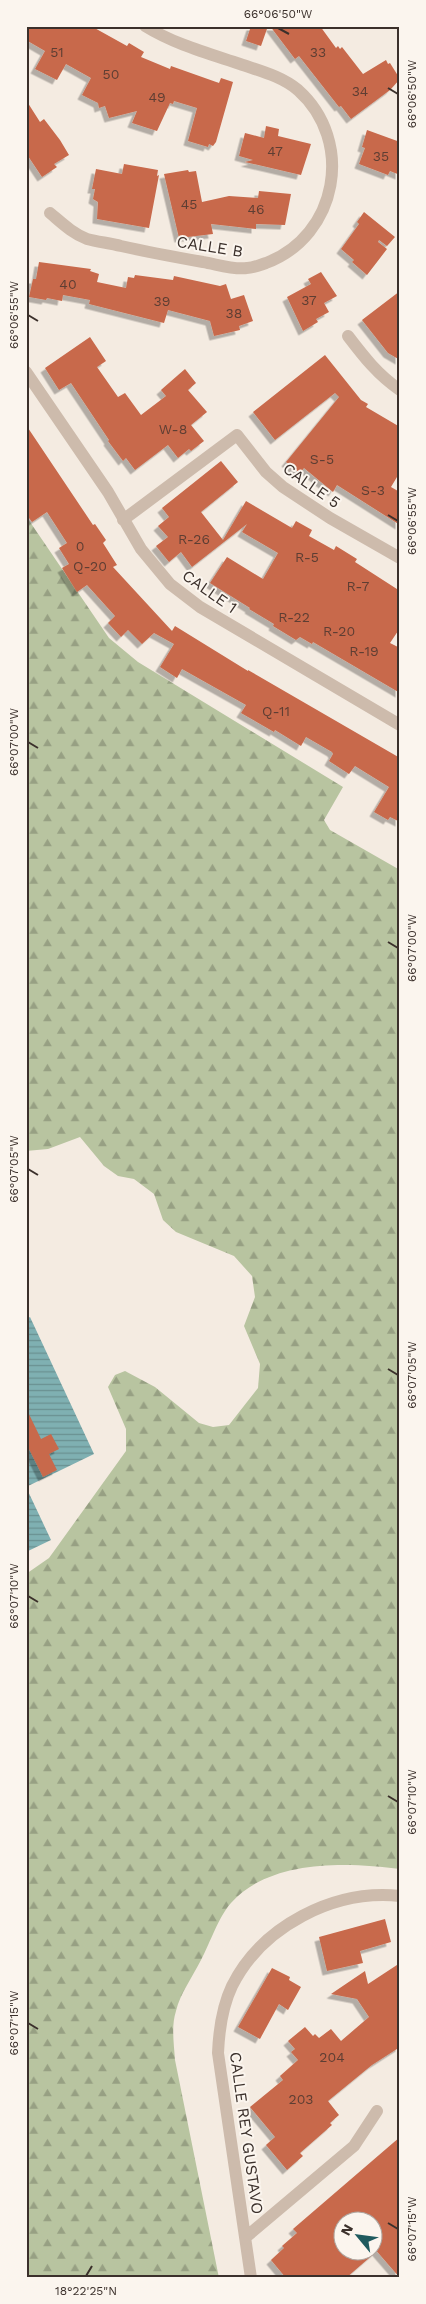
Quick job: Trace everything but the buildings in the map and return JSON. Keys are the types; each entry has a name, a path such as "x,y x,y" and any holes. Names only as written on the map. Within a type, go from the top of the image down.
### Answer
{"street":[{"name":"CALLE B","path":"50,213 68,229 87,239 164,255 247,268 266,263 287,253 302,240 318,220 327,201 331,186 332,157 328,134 310,101 281,78 172,41 145,26"},
{"path":"348,336 367,362 382,378 400,390"},
{"name":"CALLE 1","path":"26,372 108,492 141,549 170,584 200,607 400,725"},
{"name":"CALLE 5","path":"124,520 237,436 266,472 283,487 330,518 400,558"},
{"name":"CALLE REY GUSTAVO","path":"251,2278 218,2053 219,2028 232,1986 246,1965 267,1940 295,1919 345,1900 369,1896 400,1896"},
{"path":"246,2237 354,2146 378,2111"}],"green space":[{"path":"26,516 109,638 138,662 343,787 324,820 330,830 400,870 400,1869 357,1865 310,1867 266,1878 247,1889 227,1908 180,1998 176,2011 173,2035 175,2060 219,2278 26,2278 26,1574 49,1558 126,1451 126,1429 108,1387 115,1375 125,1371 155,1387 199,1423 213,1427 229,1425 258,1388 260,1364 244,1326 255,1297 252,1276 234,1256 176,1232 163,1220 154,1194 134,1179 118,1176 104,1166 80,1137 48,1149 26,1151"}],"water":[{"path":"30,1317 94,1454 26,1487 26,1319"},
{"path":"26,1487 51,1540 26,1552"}]}
